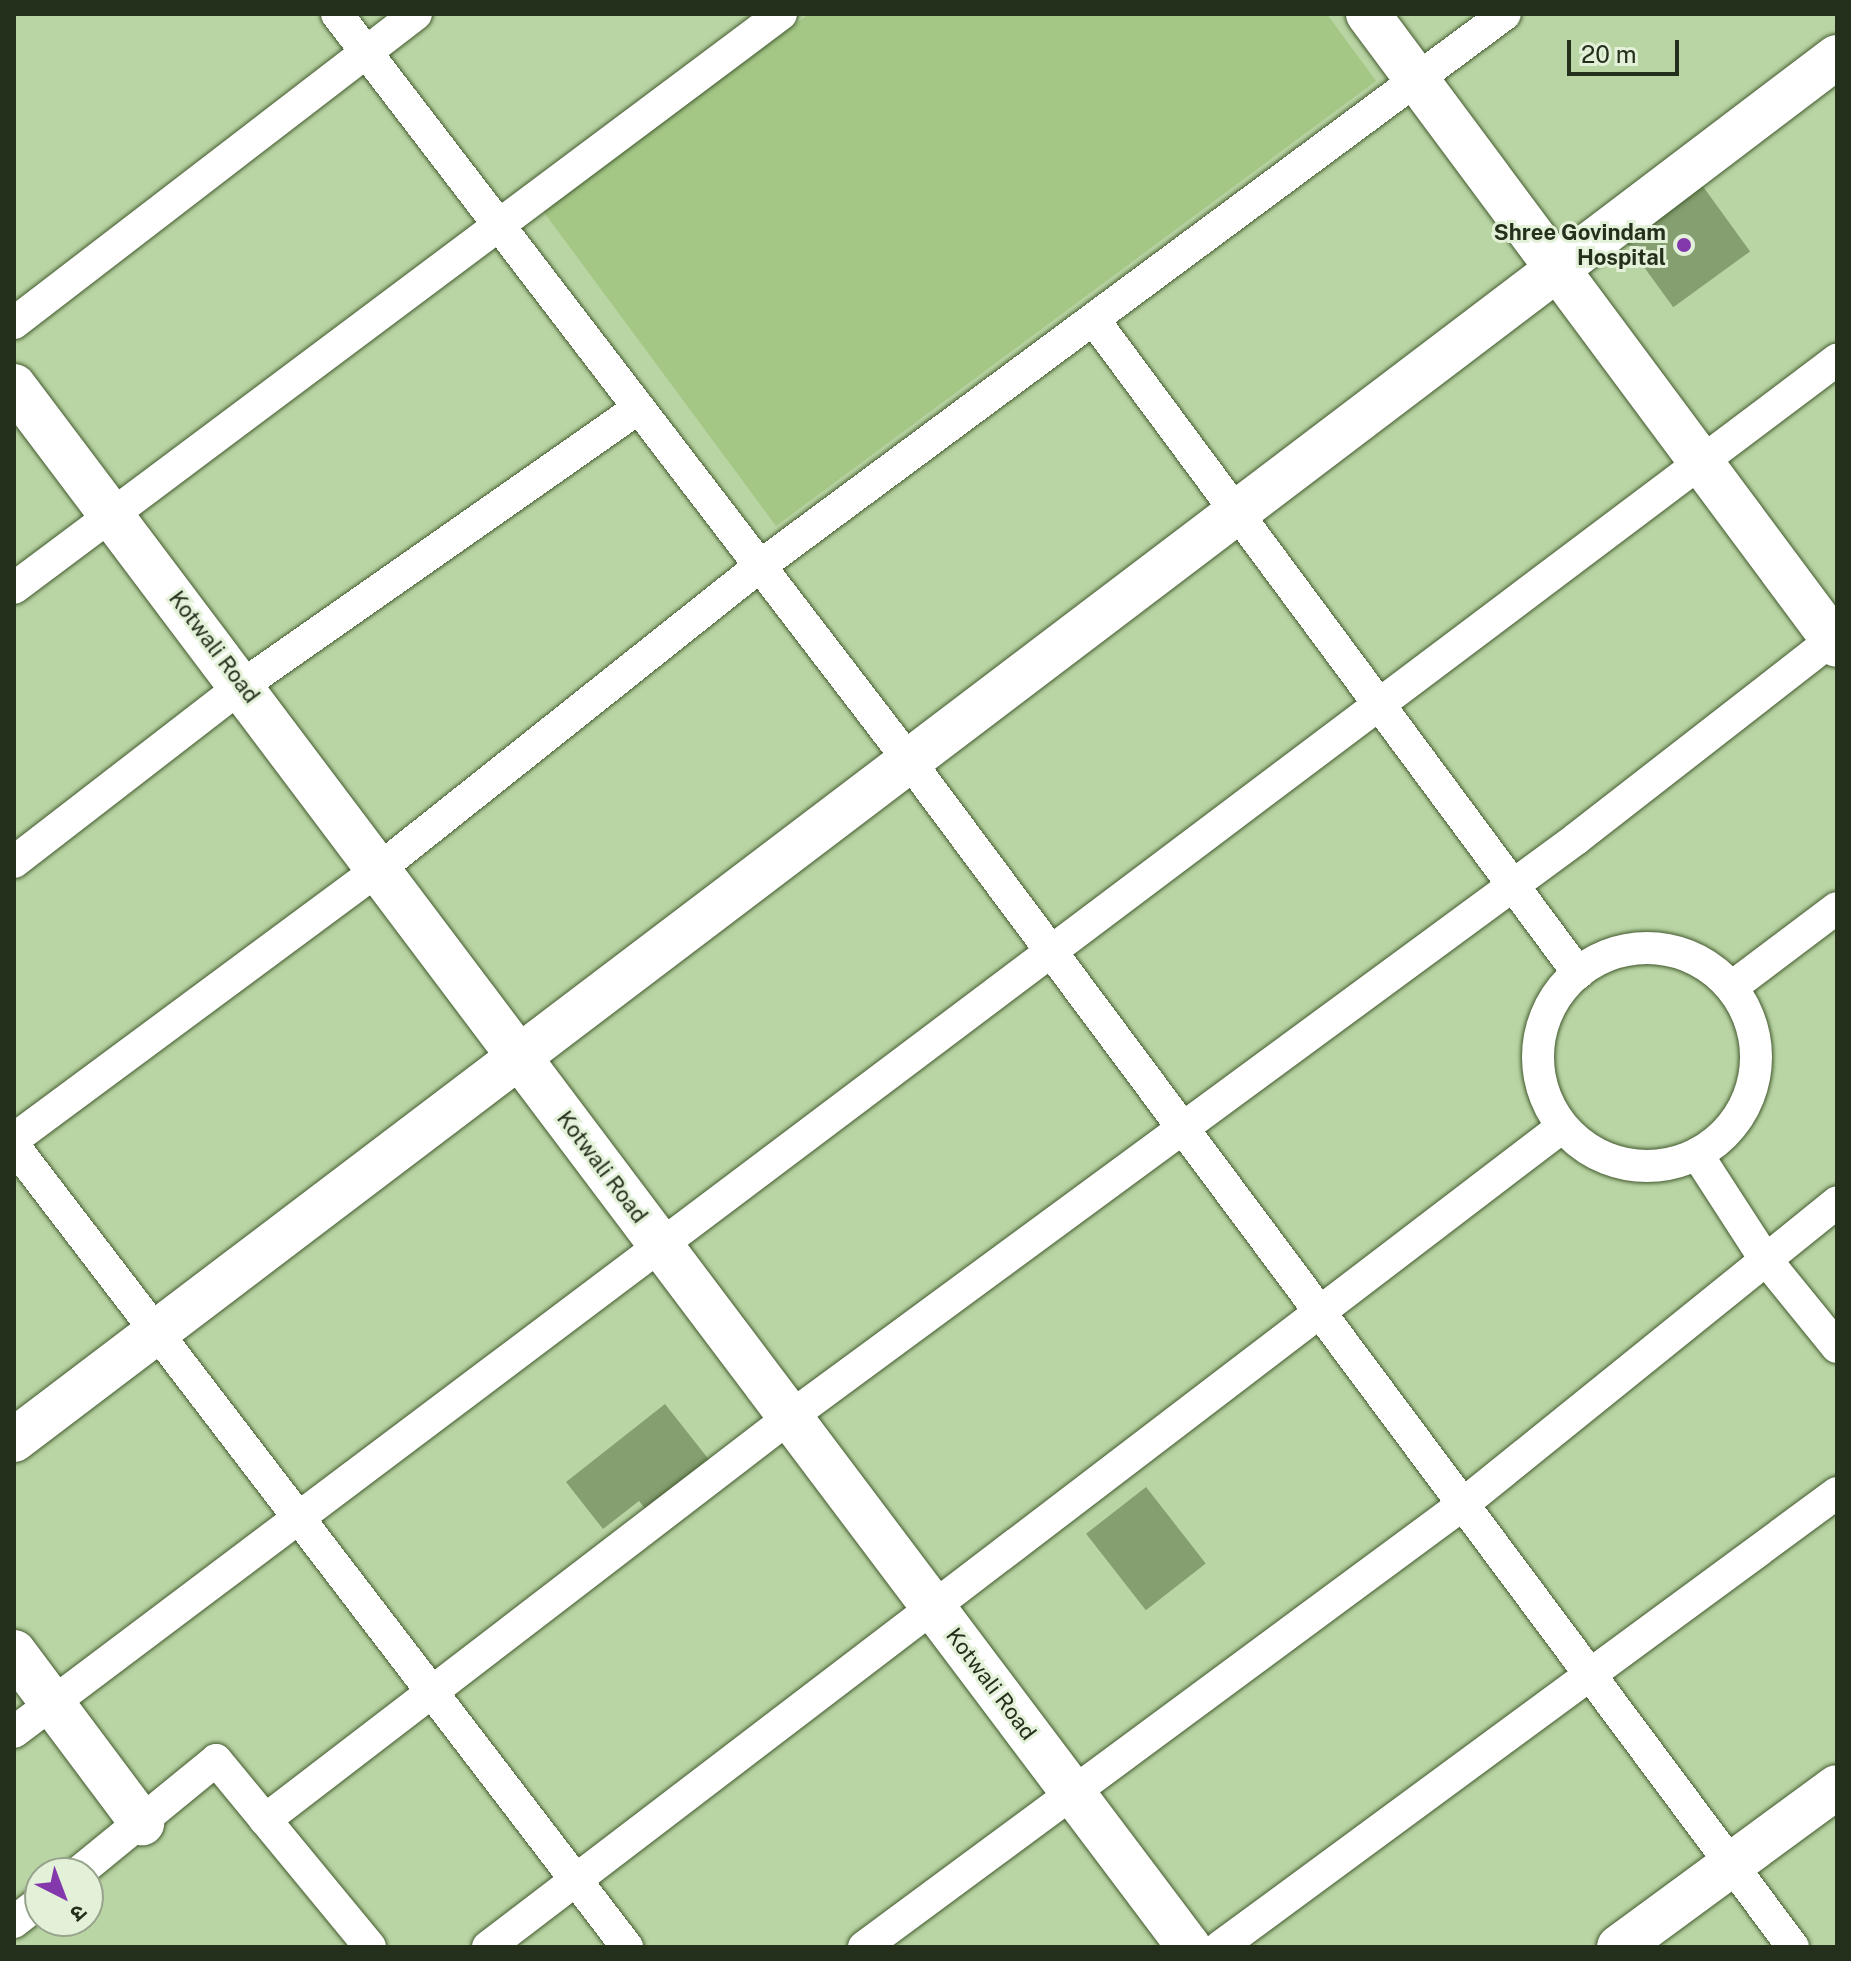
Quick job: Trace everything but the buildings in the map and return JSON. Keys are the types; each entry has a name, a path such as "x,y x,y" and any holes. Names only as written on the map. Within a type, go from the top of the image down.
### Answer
{"street":[{"path":"337,14 907,758 1793,1947"},
{"path":"14,323 416,14"},
{"path":"14,588 502,229 781,14"},
{"path":"265,1820 790,1417 1184,1131 1289,1044 1513,884 1836,640 1368,14"},
{"path":"14,1139 379,869 760,566 1505,14"},
{"path":"14,1440 516,1053 1837,57"},
{"path":"1094,320 1578,973"},
{"path":"14,1732 303,1519 1378,702 1837,360"},
{"name":"Kotwali Road","path":"14,386 115,514 1189,1947"},
{"path":"14,862 243,685 638,408"},
{"path":"1732,987 1837,908"},
{"path":"1641,947 1675,951 1732,987 1751,1025 1754,1079 1730,1126 1697,1154 1662,1165 1625,1164 1591,1151 1562,1127 1537,1064 1546,1019 1578,973 1641,947"},
{"path":"488,1947 931,1604 1562,1127"},
{"path":"14,1146 158,1329 627,1947"},
{"path":"1697,1154 1763,1256 1837,1347"},
{"path":"864,1947 1070,1789 1462,1505 1763,1256 1837,1202"},
{"path":"1220,1947 1837,1493"},
{"path":"14,1652 142,1823"},
{"path":"98,1857 216,1760 370,1947"},
{"path":"236,1785 303,1791"},
{"path":"1619,1947 1837,1787"}],"green space":[{"path":"809,14 1327,14 1376,81 776,526 543,211"}],"place":[{"name":"Shree Govindam Hospital","path":"1684,245"}]}
